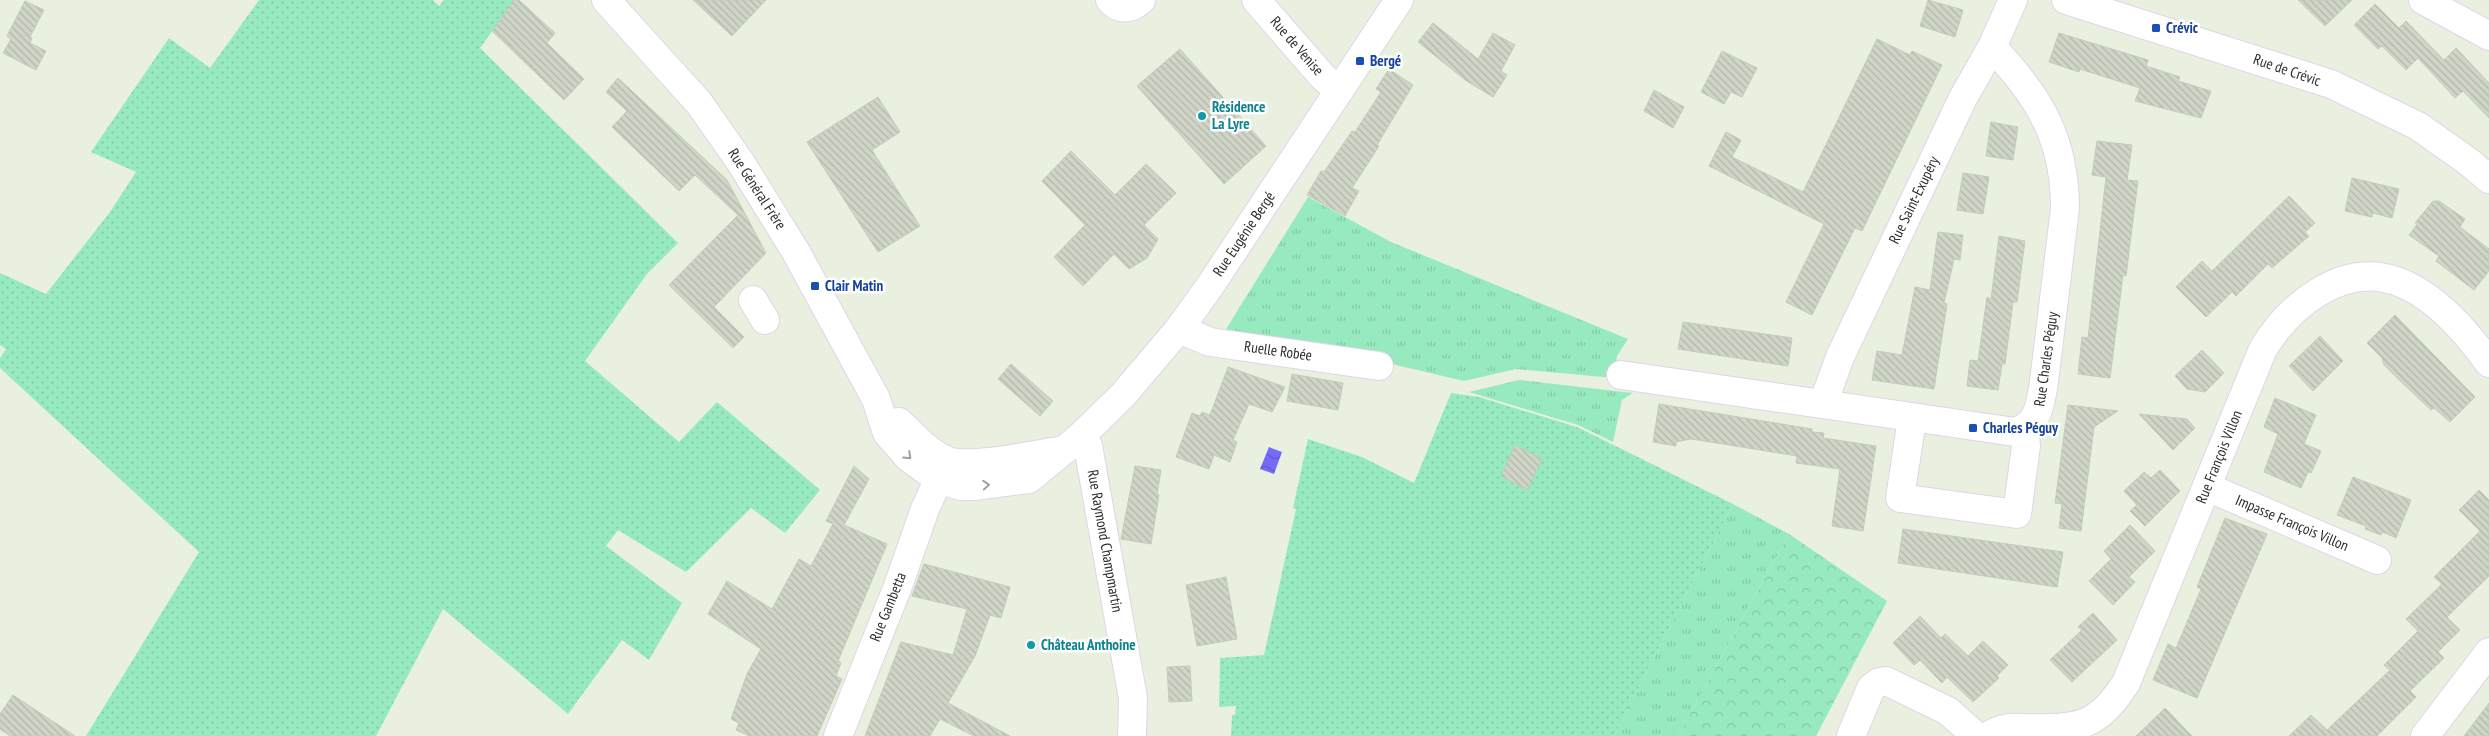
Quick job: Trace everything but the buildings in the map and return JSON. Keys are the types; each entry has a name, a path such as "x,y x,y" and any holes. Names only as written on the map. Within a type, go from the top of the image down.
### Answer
{"street":[{"name":"Rue Général Frère","path":"606,0 699,103 741,163 796,252 876,399 887,433 909,458 943,470"},
{"path":"1110,0 1122,8 1132,8 1141,0"},
{"name":"Rue de Venise","path":"1256,0 1329,84 1338,91"},
{"name":"Rue Eugénie Bergé","path":"1073,444 1123,395 1179,328 1399,0"},
{"name":"Rue Saint-Exupéry","path":"1823,404 1840,357 1963,98 1992,47 2013,0"},
{"name":"Rue de Crévic","path":"2066,0 2331,84 2418,126 2469,162 2489,179"},
{"path":"2423,0 2489,36"},
{"name":"Rue Charles Péguy","path":"1992,47 2031,91 2055,141 2063,163 2065,182 2065,208 2040,410 2033,421 2024,429"},
{"name":"Rue François Villon","path":"1988,736 2006,727 2061,729 2074,727 2095,717 2117,697 2126,684 2263,349 2274,331 2301,304 2329,286 2368,277 2383,278 2411,288 2429,299 2453,321 2489,364"},
{"name":"Ruelle Robée","path":"1179,328 1210,342 1379,366"},
{"path":"1621,375 1823,404 1912,419 2015,432 2024,429 2026,446 2017,514 1900,498 1912,419"},
{"path":"943,470 968,463 1073,444"},
{"name":"Rue Raymond Champmartin","path":"1073,444 1088,446 1133,698 1132,736"},
{"name":"Rue Gambetta","path":"838,736 898,586 925,509 943,470"},
{"name":"Impasse François Villon","path":"2207,486 2377,560"},
{"path":"2425,736 2489,652"},
{"path":"1851,736 1872,688 1879,682 1886,681 1948,711 1976,736"}],"green space":[{"path":"259,0 433,0 439,6 444,0 514,0 480,48 678,243 647,274 585,361 679,442 717,402 820,490 785,533 751,508 686,572 618,530 606,546 682,603 649,660 622,640 568,714 443,609 376,736 86,736 199,552 0,368 0,358 6,349 0,345 0,273 46,294 110,212 136,172 91,152 169,38 210,68"},
{"path":"1308,197 1391,242 1628,339 1617,356 1614,378 1516,369 1464,381 1379,361 1220,339"},
{"path":"1519,380 1633,393 1622,400 1613,442 1578,425 1469,392"},
{"path":"1451,393 1479,397 1577,427 1733,504 1614,736 1231,736 1232,715 1235,715 1236,706 1219,707 1220,658 1264,655 1296,509 1293,508 1308,439 1362,457 1414,483"},
{"path":"1733,504 1789,534 1678,736 1614,736"},
{"path":"1789,534 1887,601 1816,736 1678,736"}],"water":[{"path":"1269,447 1282,452 1274,474 1260,469"}],"place":[{"name":"Crévic","path":"2156,28"},
{"name":"Bergé","path":"1360,61"},
{"name":"Résidence La Lyre","path":"1202,116"},
{"name":"Clair Matin","path":"815,286"},
{"name":"Charles Péguy","path":"1973,428"},
{"name":"Château Anthoine","path":"1031,645"}]}
